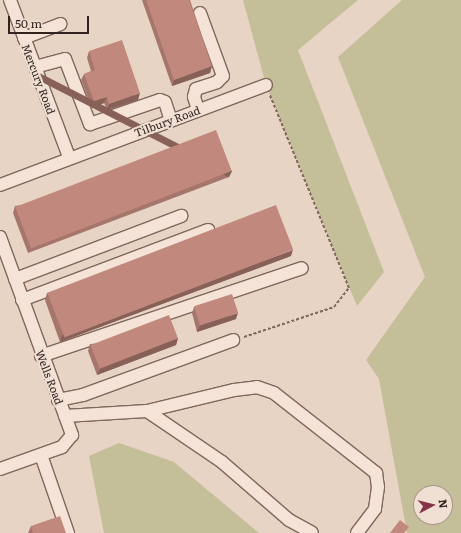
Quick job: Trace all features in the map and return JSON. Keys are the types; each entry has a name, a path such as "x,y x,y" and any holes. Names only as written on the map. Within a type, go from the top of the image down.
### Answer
{"street":[{"name":"Mercury Road","path":"10,0 69,157"},
{"path":"198,110 194,97 196,89 217,82 223,76 200,13"},
{"path":"24,38 60,24"},
{"path":"35,67 65,59 90,124 160,100 165,102 171,120"},
{"name":"Tilbury Road","path":"0,185 69,157 266,85"},
{"path":"15,279 181,216"},
{"path":"22,300 208,230"},
{"name":"Wells Road","path":"0,237 41,356 65,416 147,411 234,390 257,388 274,393 376,473 378,487 375,510 357,533"},
{"path":"41,356 302,268"},
{"path":"58,400 83,395 233,340"},
{"path":"147,411 222,462 289,520 312,533"},
{"path":"0,469 41,455 70,441 71,431 65,416"},
{"path":"41,455 68,533"}],"path":[{"path":"233,340 334,307 349,288 266,85"}],"shaded area":[{"path":"243,0 358,0 298,50 384,272 357,306 266,85"},
{"path":"402,0 461,0 461,533 407,533 379,379 366,360 425,277 338,57"},
{"path":"119,443 174,462 259,533 104,533 89,456"}],"building":[{"path":"146,0 189,0 212,66 174,80"},
{"path":"122,40 140,93 109,104 107,97 94,101 84,74 95,70 89,51"},
{"path":"216,130 232,171 31,248 15,207"},
{"path":"276,205 293,250 64,338 47,293"},
{"path":"232,294 238,313 200,325 194,306"},
{"path":"169,315 178,338 100,368 91,345"},
{"path":"60,516 66,533 33,533 31,526"},
{"path":"400,520 409,527 404,533 390,533"}]}
